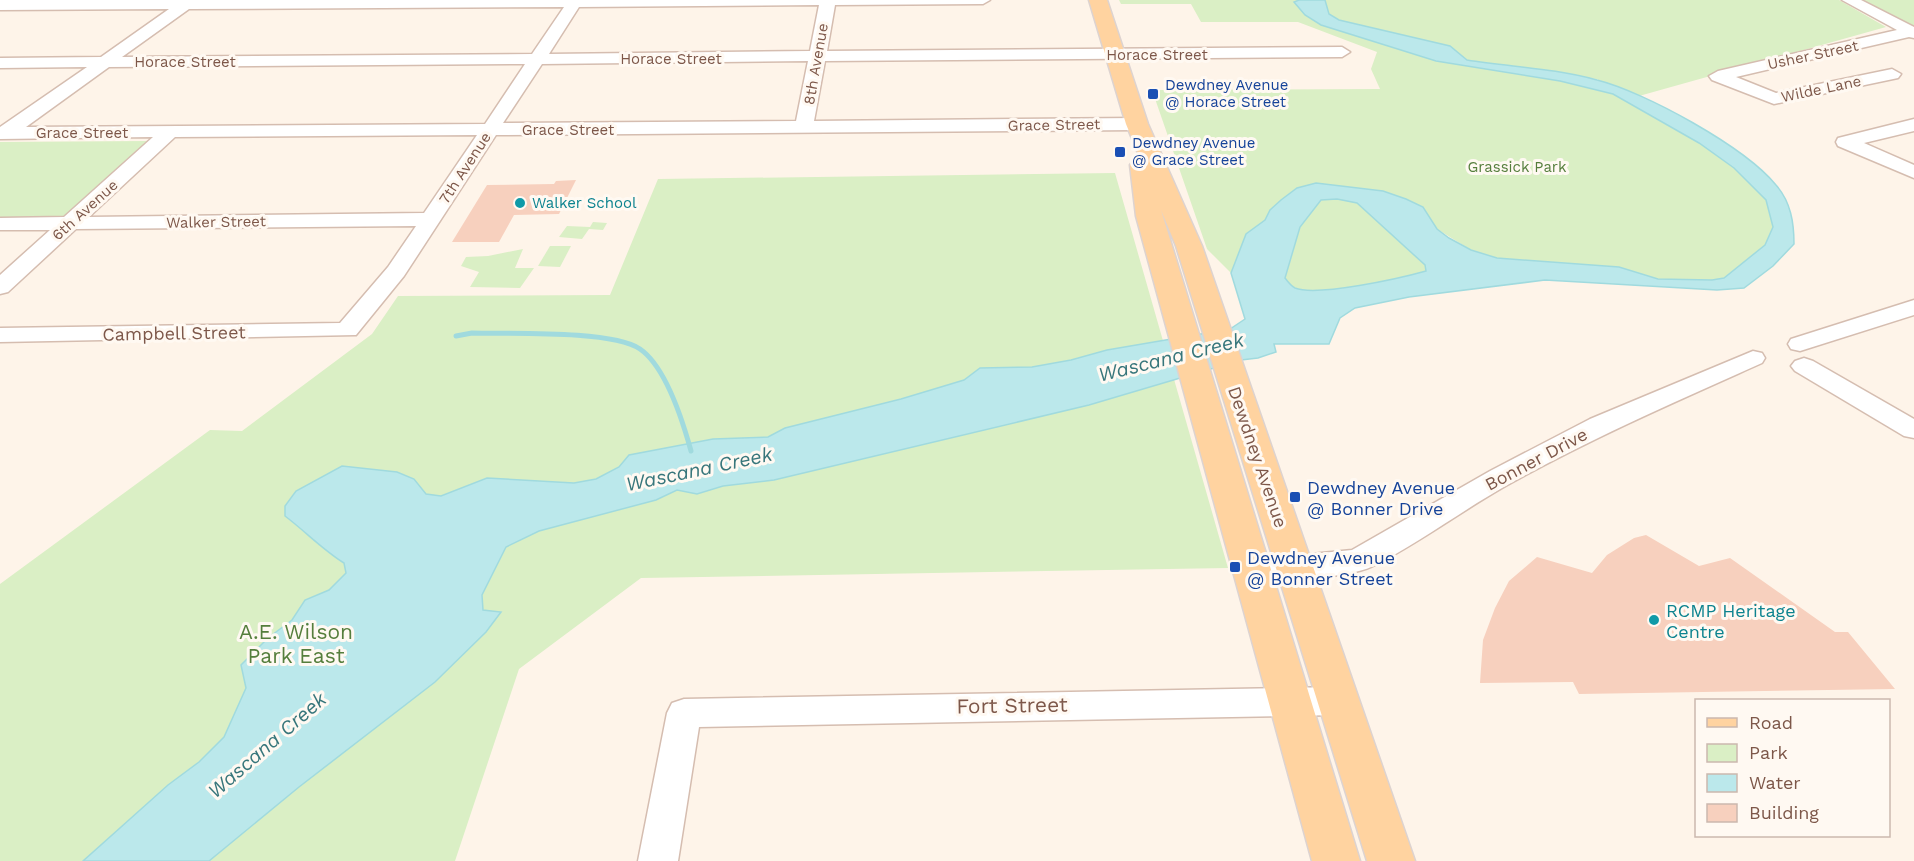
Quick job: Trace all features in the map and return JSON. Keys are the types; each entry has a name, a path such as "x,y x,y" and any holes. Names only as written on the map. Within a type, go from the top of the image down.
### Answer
{"main road":[{"name":"Dewdney Avenue","path":"1098,0 1137,124 1189,246 1206,300 1215,380 1251,569 1336,861"},
{"name":"Dewdney Avenue","path":"1137,124 1149,216 1172,300 1215,380 1295,568 1391,861"}],"street":[{"name":"8th Avenue","path":"804,128 828,0"},
{"path":"0,5 180,2 983,0"},
{"path":"1849,0 1911,32"},
{"name":"7th Avenue","path":"347,330 396,271 575,1"},
{"path":"2,130 180,2"},
{"name":"Usher Street","path":"1718,76 1911,32"},
{"name":"Wilde Lane","path":"1718,76 1774,99 1898,76 1833,51"},
{"name":"Horace Street","path":"0,63 1342,52"},
{"name":"Grace Street","path":"2,130 489,131 1137,124"},
{"path":"1914,125 1845,142 1914,172"},
{"name":"6th Avenue","path":"0,287 170,132"},
{"name":"Walker Street","path":"0,224 431,219"},
{"path":"1914,308 1802,355 1914,430"},
{"name":"Campbell Street","path":"0,335 347,330"},
{"name":"Bonner Drive","path":"1251,569 1295,568 1359,560 1500,477 1599,425 1753,358"},
{"name":"Fort Street","path":"658,861 684,713 1340,701"}],"green space":[{"name":"Grassick Park","path":"1119,0 1299,0 1294,2 1321,25 1436,61 1560,81 1613,94 1699,143 1734,168 1766,200 1773,227 1765,245 1724,278 1712,280 1658,279 1619,267 1497,258 1471,250 1437,229 1423,208 1297,188 1270,210 1265,220 1246,234 1231,273 1207,249 1152,90 1380,89 1371,69 1377,52 1298,22 1201,22 1191,4 1121,4"},
{"path":"1325,0 1839,0 1886,27 1639,96 1596,79 1467,60 1450,46 1339,20 1329,14"},
{"path":"1862,0 1914,0 1914,29 1912,28"},
{"path":"148,141 63,217 0,217 0,142"},
{"name":"A.E. Wilson Park East","path":"1115,173 1228,568 641,578 519,669 455,861 0,861 0,584 210,430 242,431 372,334 398,296 610,295 658,179"},
{"path":"1337,199 1357,203 1425,265 1426,271 1340,288 1306,290 1292,286 1285,278 1300,227 1321,200"},
{"path":"593,222 607,223 603,230 589,229 582,239 559,237 567,226 590,227"},
{"path":"550,246 571,246 560,267 538,266"},
{"path":"523,249 515,268 534,268 520,288 470,287 479,272 461,266 466,257 488,256"}],"water":[{"name":"Wascana Creek","path":"1325,0 1329,14 1339,20 1450,46 1467,60 1549,70 1597,80 1617,86 1667,108 1742,154 1776,185 1791,213 1794,244 1773,266 1744,288 1717,290 1545,280 1409,297 1355,308 1340,318 1329,344 1274,344 1276,352 1258,358 1241,360 1089,405 774,480 723,486 697,494 677,490 656,500 539,531 506,547 482,595 483,610 501,612 486,632 435,682 299,787 209,861 83,861 168,785 199,762 224,737 246,688 241,665 268,638 292,620 305,600 329,590 346,573 344,563 285,516 285,506 296,491 342,466 397,472 414,479 426,494 441,496 487,478 574,483 596,479 619,467 629,455 713,439 768,437 785,428 901,399 964,380 980,368 1032,367 1107,350 1230,329 1245,319 1231,273 1246,234 1265,220 1270,210 1297,188 1316,183 1383,191 1406,199 1423,207 1437,229 1449,238 1471,250 1497,258 1619,267 1658,279 1712,280 1724,278 1765,245 1773,227 1766,200 1734,168 1699,143 1613,94 1560,81 1436,61 1321,25 1305,15 1294,2","holes":["1337,199 1357,203 1425,265 1426,271 1340,288 1306,290 1292,286 1285,278 1300,227 1321,200"]}],"building":[{"name":"Walker School","path":"576,180 559,214 514,215 499,242 452,242 487,185 554,184 556,181"},
{"name":"RCMP Heritage Centre","path":"1646,535 1699,566 1730,558 1835,632 1848,632 1895,689 1579,694 1573,682 1480,683 1483,640 1495,608 1509,581 1537,557 1592,573 1607,555 1634,538"}],"waterway":[{"name":"Wascana Creek","path":"456,336 472,333 584,336 626,343 640,349 658,368 678,411 691,451"}],"place":[{"name":"Dewdney Avenue @ Horace Street","path":"1153,94"},
{"name":"Dewdney Avenue @ Grace Street","path":"1120,152"},
{"name":"Walker School","path":"520,203"},
{"name":"Dewdney Avenue @ Bonner Drive","path":"1295,497"},
{"name":"Dewdney Avenue @ Bonner Street","path":"1235,567"},
{"name":"RCMP Heritage Centre","path":"1654,620"}]}
